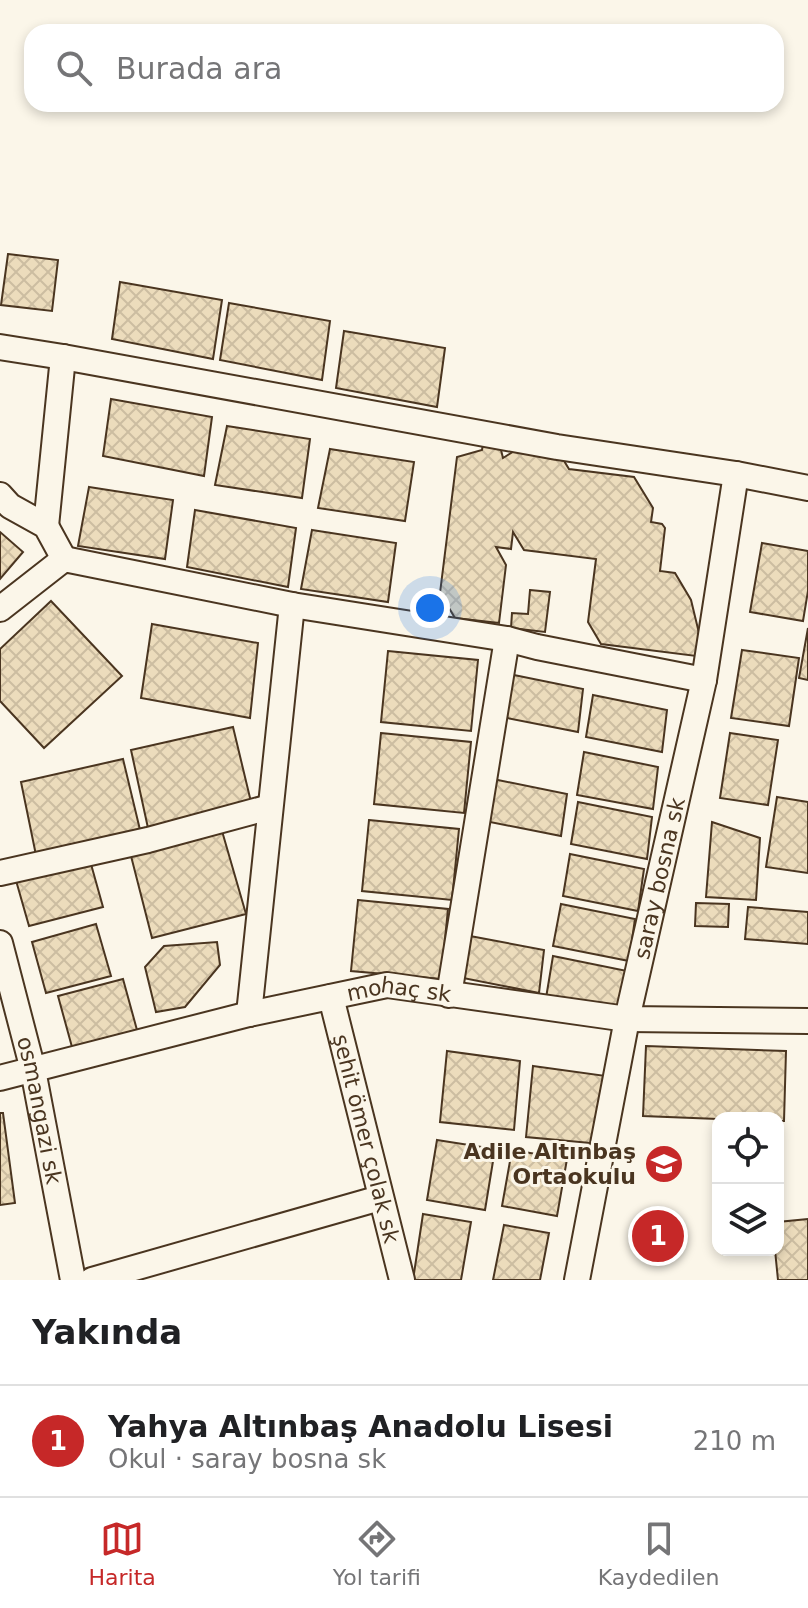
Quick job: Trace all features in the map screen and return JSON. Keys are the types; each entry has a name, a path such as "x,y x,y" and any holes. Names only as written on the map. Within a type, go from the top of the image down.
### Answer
{"street":[{"path":"0,347 557,447 808,488"},
{"path":"46,526 63,357"},
{"name":"saray bosna sk","path":"577,1280 627,1019 704,680 736,474"},
{"path":"0,495 10,506 46,526 64,559"},
{"path":"0,609 64,559 292,605 507,639 704,680"},
{"path":"249,1014 292,605"},
{"path":"449,995 507,639"},
{"path":"0,873 148,840 270,807"},
{"name":"osmangazi sk","path":"0,943 33,1070 73,1280"},
{"name":"mohaç sk","path":"0,1078 249,1014 387,985 627,1019 808,1021"},
{"name":"şehit ömer çolak sk","path":"331,997 402,1280"},
{"path":"92,1280 380,1198"}],"building":[{"path":"8,254 58,260 52,311 1,305"},
{"path":"120,282 222,300 213,359 112,339"},
{"path":"229,303 330,321 322,380 220,360"},
{"path":"344,331 445,348 437,407 336,388"},
{"path":"111,399 212,417 204,476 103,456"},
{"path":"227,426 310,439 302,498 215,485"},
{"path":"483,444 500,446 503,458 516,450 561,456 569,469 634,477 653,508 651,522 662,524 665,528 660,571 675,573 691,600 699,633 696,656 601,644 588,622 596,559 524,550 513,532 511,549 496,547 506,565 499,623 455,618 440,593 457,457 482,450"},
{"path":"330,449 414,462 405,521 318,508"},
{"path":"89,487 173,500 165,559 78,546"},
{"path":"195,510 296,528 288,587 187,567"},
{"path":"312,530 396,543 388,602 301,589"},
{"path":"0,532 23,552 0,579"},
{"path":"762,543 808,551 808,591 803,621 750,612"},
{"path":"530,590 550,592 545,632 511,628 512,613 528,614"},
{"path":"51,601 122,676 44,748 0,701 0,649"},
{"path":"152,624 258,643 250,718 141,698"},
{"path":"808,628 808,680 799,678"},
{"path":"742,650 799,658 789,726 731,718"},
{"path":"388,651 478,660 471,731 381,722"},
{"path":"509,674 583,689 578,732 502,717"},
{"path":"593,695 667,710 662,752 586,737"},
{"path":"233,727 251,802 148,828 131,750"},
{"path":"381,733 471,742 464,813 374,804"},
{"path":"730,733 778,740 768,805 720,798"},
{"path":"584,752 658,767 653,809 577,795"},
{"path":"123,759 141,834 37,860 21,782"},
{"path":"493,779 567,794 561,836 485,821"},
{"path":"777,797 808,802 808,873 766,867"},
{"path":"578,802 652,817 647,859 571,844"},
{"path":"369,820 459,829 452,900 362,891"},
{"path":"712,822 760,838 756,900 706,897"},
{"path":"222,831 246,914 152,938 131,856"},
{"path":"570,854 644,869 638,911 563,896"},
{"path":"89,857 103,907 29,926 15,877"},
{"path":"358,900 448,909 441,979 351,971"},
{"path":"696,903 729,904 728,927 695,926"},
{"path":"561,904 635,919 629,961 553,946"},
{"path":"748,907 808,912 808,944 745,939"},
{"path":"96,924 111,976 46,993 32,942"},
{"path":"470,936 544,950 539,993 463,978"},
{"path":"217,942 220,965 185,1007 156,1012 145,967 164,946"},
{"path":"553,956 627,971 622,1013 546,998"},
{"path":"123,979 137,1030 72,1047 58,996"},
{"path":"646,1046 786,1051 784,1121 784,1112 712,1112 712,1119 643,1116"},
{"path":"447,1051 520,1061 514,1130 440,1122"},
{"path":"533,1066 606,1076 601,1144 526,1137"},
{"path":"0,1113 3,1113 15,1203 0,1205"},
{"path":"437,1140 495,1149 485,1210 427,1200"},
{"path":"512,1150 567,1159 557,1216 502,1206"},
{"path":"423,1214 471,1222 461,1280 413,1280"},
{"path":"808,1219 808,1280 778,1280 776,1256 784,1256 784,1221"},
{"path":"504,1225 549,1233 540,1280 493,1280"}],"place":[{"name":"Adile Altınbaş Ortaokulu","path":"664,1164"},
{"name":"Yahya Altınbaş Anadolu Lisesi","path":"658,1236"}]}
